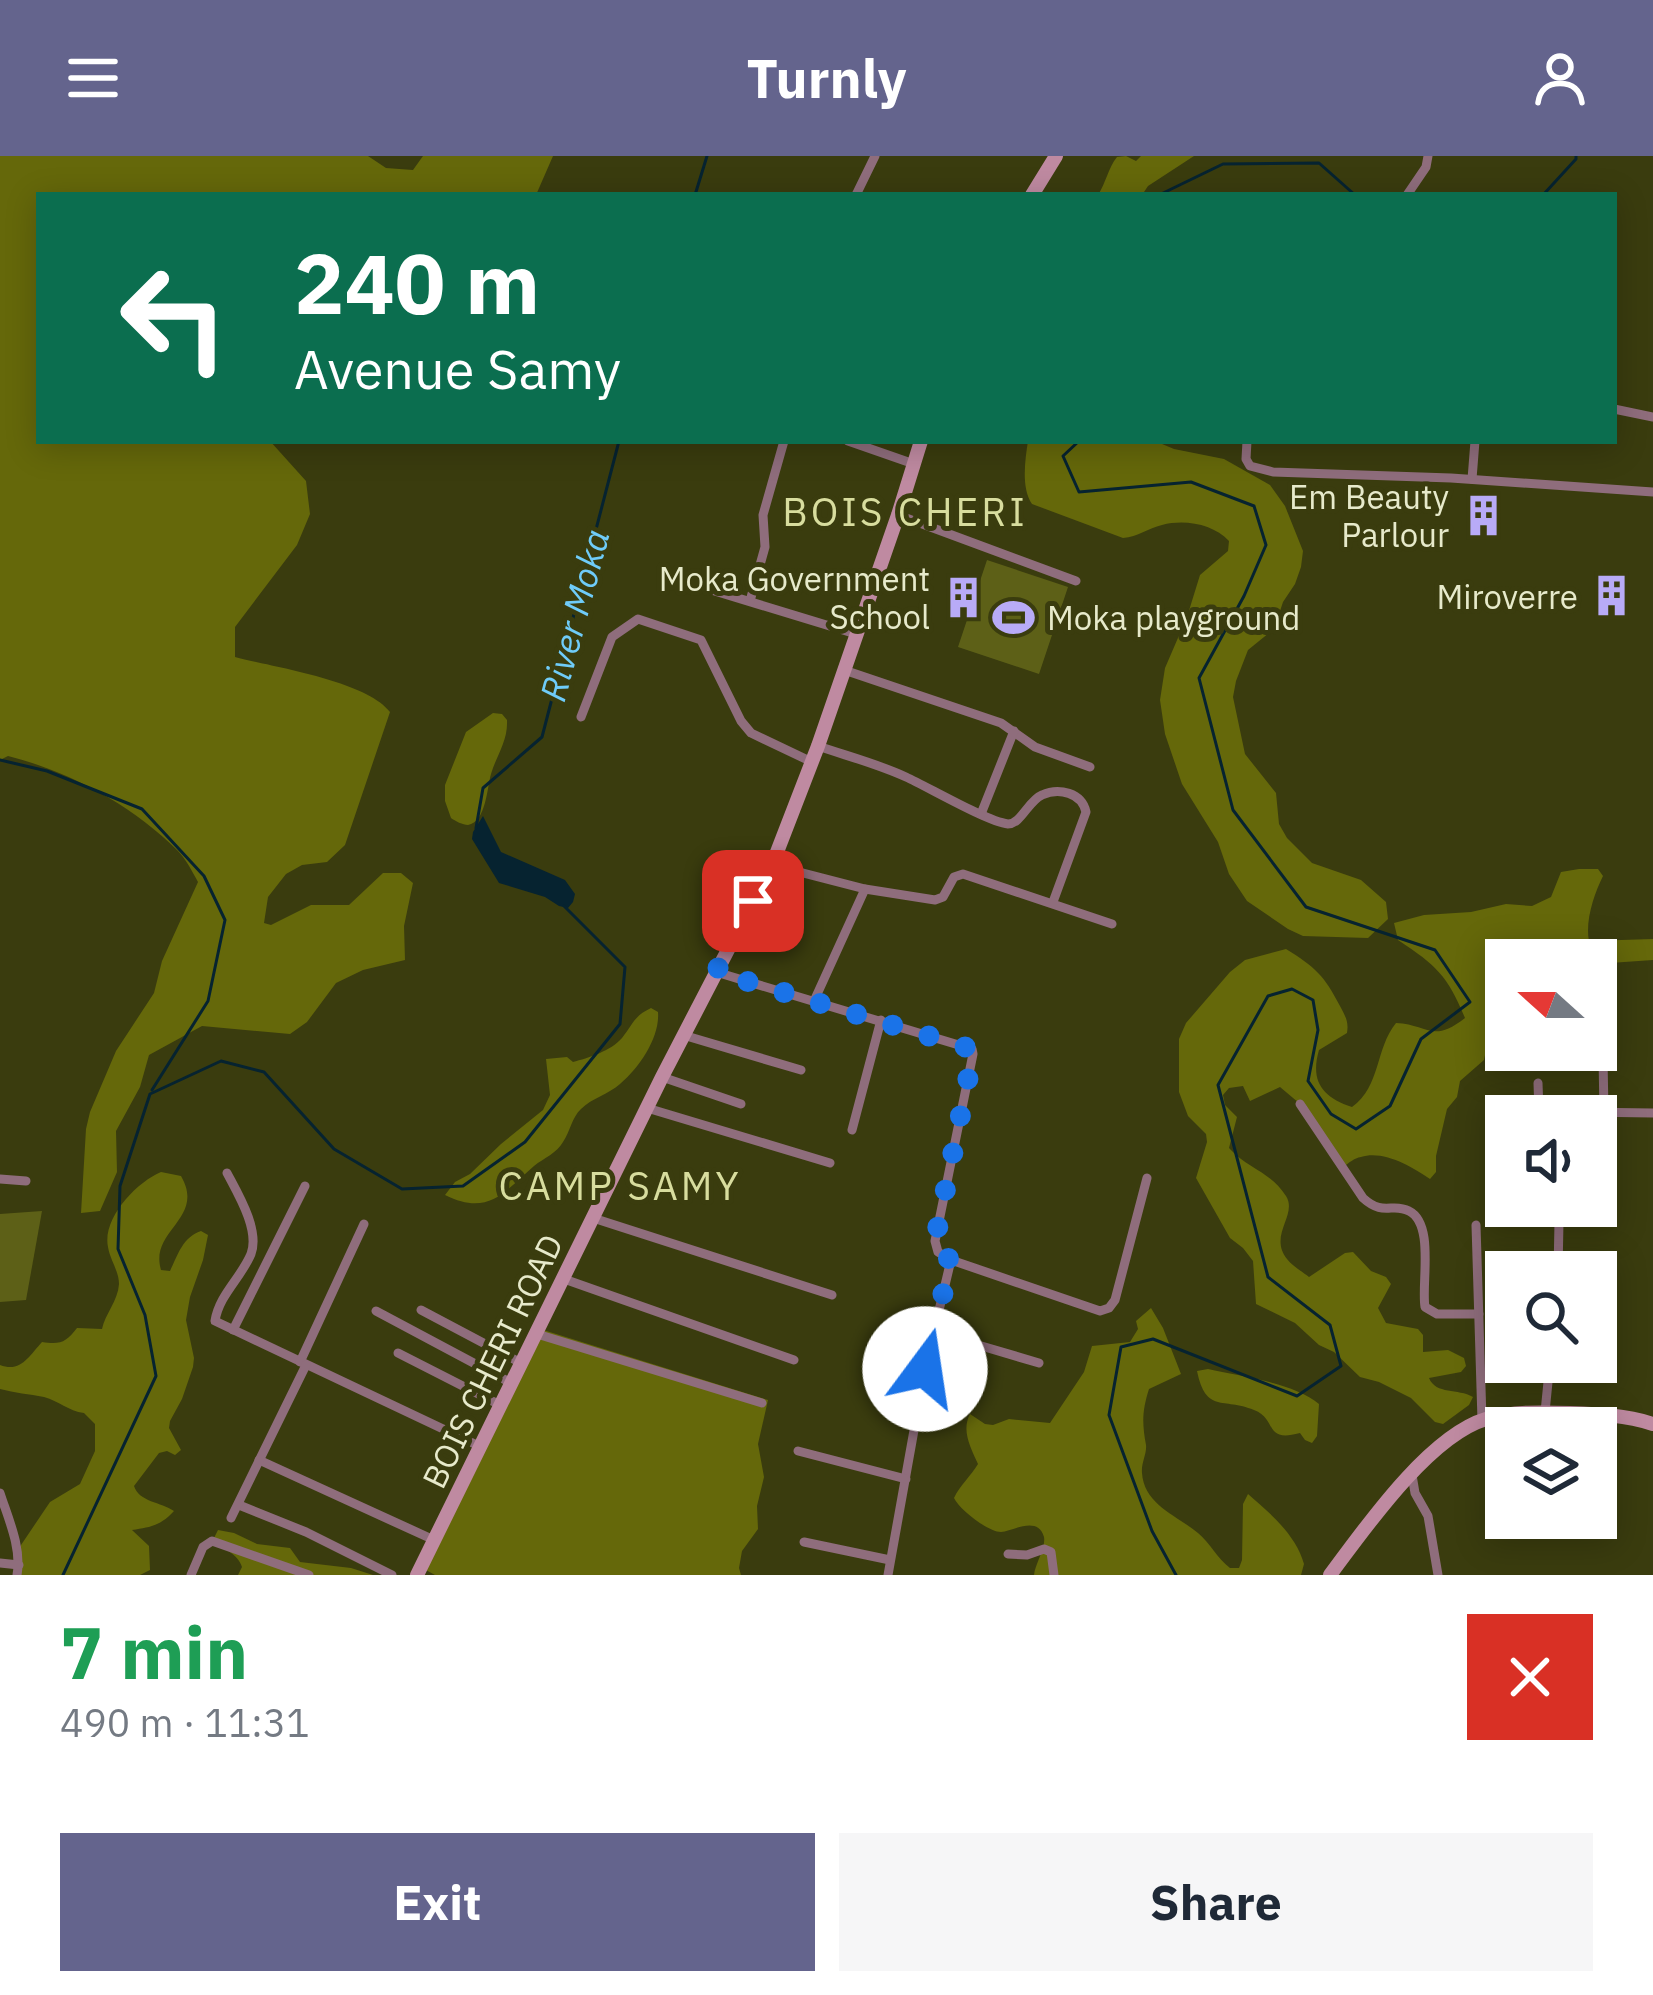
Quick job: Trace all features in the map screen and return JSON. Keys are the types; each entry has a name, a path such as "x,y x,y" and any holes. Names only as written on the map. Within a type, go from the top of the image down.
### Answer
{"main road":[{"path":"1034,192 1056,156"},
{"name":"BOIS CHERI ROAD","path":"417,1575 772,865 818,746 920,444"},
{"path":"1617,1416 1653,1419"},
{"path":"1330,1575 1383,1504 1444,1441 1485,1420"}],"street":[{"path":"857,192 875,156"},
{"path":"1409,192 1428,156"},
{"path":"1617,410 1653,417"},
{"path":"750,601 765,547 763,515 783,444"},
{"path":"857,444 914,464"},
{"path":"1247,444 1250,466 1273,472 1653,492"},
{"path":"1472,479 1475,444"},
{"path":"898,515 1076,581"},
{"path":"672,578 856,634"},
{"path":"581,717 612,637 638,619 701,640 741,721 752,733 812,762"},
{"path":"844,670 1001,724 1035,747 1090,767"},
{"path":"981,814 1014,731"},
{"path":"818,746 901,774 981,814 1013,824 1036,797 1046,793 1066,792 1079,798 1085,804 1081,831 1053,902"},
{"path":"772,865 866,889 935,900 963,874 1112,924"},
{"path":"814,1000 866,889"},
{"path":"716,972 972,1049 935,1241 938,1252 951,1260 1100,1311 1109,1309 1147,1178"},
{"path":"852,1130 881,1020"},
{"path":"683,1035 801,1070"},
{"path":"662,1077 741,1104"},
{"path":"1538,1083 1538,1095"},
{"path":"1300,1104 1363,1198 1374,1208 1411,1211 1417,1218 1426,1256 1425,1307 1437,1314 1479,1314"},
{"path":"647,1108 830,1163"},
{"path":"1617,1112 1653,1113"},
{"path":"227,1173 253,1242 216,1322 479,1446"},
{"path":"0,1179 26,1181"},
{"path":"233,1330 305,1186"},
{"path":"593,1218 832,1295"},
{"path":"230,1518 364,1224"},
{"path":"1476,1225 1482,1420"},
{"path":"888,1575 925,1369 951,1260"},
{"path":"564,1279 794,1360"},
{"path":"421,1310 521,1363"},
{"path":"376,1311 511,1383"},
{"path":"934,1328 1039,1363"},
{"path":"537,1334 762,1403"},
{"path":"398,1353 500,1405"},
{"path":"798,1451 906,1479"},
{"path":"259,1460 434,1540"},
{"path":"1412,1475 1438,1575"},
{"path":"0,1493 13,1531 18,1570 0,1563"},
{"path":"238,1505 392,1575"},
{"path":"191,1575 202,1547 212,1541 309,1575"},
{"path":"803,1542 890,1560"},
{"path":"1008,1554 1051,1552 1054,1575"}],"shaded area":[{"path":"0,156 368,156 386,168 413,170 423,156 553,156 537,192 36,192 36,444 273,444 306,481 310,514 297,545 235,627 235,657 341,684 390,712 345,845 327,862 302,865 286,874 268,897 264,923 271,925 311,905 349,905 383,873 401,873 413,883 404,926 405,960 363,970 336,983 307,1022 290,1034 202,1026 149,1055 140,1087 116,1131 117,1172 100,1211 81,1213 90,1112 116,1051 154,993 162,961 198,882 186,861 160,834 99,792 8,756 0,760"},
{"path":"1141,156 1194,156 1144,192 1099,192 1117,157 1136,161"},
{"path":"1028,444 1162,444 1224,459 1270,485 1285,506 1303,551 1295,584 1274,629 1248,650 1236,681 1233,697 1245,754 1276,793 1279,824 1287,838 1312,863 1361,880 1386,902 1388,919 1368,938 1303,936 1247,901 1182,784 1165,734 1160,700 1165,668 1200,575 1228,551 1229,541 1207,527 1180,523 1123,538 1032,504 1025,465"},
{"name":"Moka playground","path":"987,560 1068,587 1039,674 958,647"},
{"path":"493,713 507,720 506,734 482,811 468,825 451,818 445,785 466,732"},
{"path":"1598,869 1603,876 1591,908 1589,939 1485,939 1484,1060 1460,1081 1457,1097 1447,1109 1436,1172 1430,1179 1379,1156 1358,1158 1343,1167 1299,1103 1280,1087 1250,1101 1243,1086 1229,1088 1223,1095 1225,1105 1237,1117 1229,1148 1273,1181 1289,1203 1281,1242 1289,1262 1309,1277 1353,1252 1391,1284 1378,1308 1386,1323 1418,1329 1423,1335 1423,1352 1448,1350 1464,1358 1466,1366 1461,1372 1429,1378 1437,1387 1473,1397 1443,1424 1411,1398 1360,1377 1295,1323 1256,1304 1253,1261 1230,1238 1196,1178 1207,1142 1206,1134 1188,1116 1179,1092 1179,1039 1186,1023 1230,972 1245,960 1286,949 1318,973 1345,1016 1347,1033 1319,1050 1316,1071 1326,1093 1352,1107 1368,1089 1396,1023 1437,1031 1465,1018 1439,973 1398,940 1394,923 1506,904 1532,906 1551,897 1561,872"},
{"path":"1653,939 1653,960 1617,963 1617,940"},
{"path":"651,1008 658,1012 658,1022 641,1060 620,1084 581,1109 557,1149 495,1198 473,1203 445,1195 543,1110 550,1095 546,1059 567,1057 573,1062 606,1050"},
{"path":"161,1172 181,1176 187,1203 163,1244 161,1270 170,1271 190,1237 201,1231 208,1235 186,1320 193,1367 169,1428 181,1450 175,1455 159,1453 134,1486 145,1499 174,1511 155,1525 132,1530 149,1546 150,1570 140,1575 16,1575 19,1548 50,1502 80,1484 95,1451 95,1424 84,1413 49,1399 0,1389 0,1365 19,1365 42,1342 62,1341 77,1328 102,1329 119,1284 108,1247 110,1224 132,1192"},
{"path":"42,1211 26,1300 0,1302 0,1214"},
{"path":"1151,1308 1181,1374 1149,1389 1143,1417 1142,1473 1149,1493 1198,1533 1230,1568 1239,1568 1242,1560 1243,1504 1248,1494 1295,1544 1304,1564 1301,1575 1034,1575 1044,1541 1041,1530 1031,1525 995,1531 954,1498 978,1464 967,1433 970,1414 993,1425 1009,1419 1050,1423 1084,1372 1092,1346 1130,1342 1138,1329 1136,1321"},
{"path":"540,1329 768,1400 758,1444 764,1477 757,1506 758,1529 742,1551 741,1575 435,1575 424,1569"},
{"path":"1197,1371 1266,1381 1309,1397 1319,1404 1317,1436 1312,1443 1300,1433 1281,1435 1254,1410 1211,1399"},
{"path":"218,1530 257,1544 290,1548 300,1562 373,1575 238,1575 240,1562 214,1538"}],"water":[{"path":"483,816 501,852 565,880 575,894 568,908 499,883 472,839"}],"waterway":[{"name":"River Moka","path":"696,192 707,156"},
{"path":"1546,192 1576,156"},
{"path":"1165,192 1223,164 1319,163 1352,192"},
{"name":"River Moka","path":"476,828 483,788 542,737 618,444"},
{"path":"1076,444 1063,456 1079,492 1191,482 1254,506 1266,545 1199,678 1233,810 1306,907 1435,950 1470,1002 1421,1039 1390,1106 1356,1129 1331,1114 1308,1081 1318,1030 1313,1000 1292,989 1268,996 1218,1085 1268,1277 1330,1325 1341,1366 1297,1396 1153,1339 1121,1347 1109,1415 1152,1531 1176,1575"},
{"path":"0,760 47,771 142,809 204,876 225,920 208,1001 152,1090"},
{"name":"River Moka","path":"63,1575 156,1376 145,1315 118,1249 120,1186 150,1094 221,1061 264,1072 334,1149 402,1189 463,1186 525,1142 620,1024 625,967 564,906"}],"place":[{"name":"Em Beauty Parlour","path":"1483,515"},
{"name":"Miroverre","path":"1612,596"},
{"name":"Moka Government School","path":"964,597"},
{"name":"Moka playground","path":"1013,617"}],"district":[{"name":"BOIS CHERI","path":"905,511"},
{"name":"CAMP SAMY","path":"620,1185"}],"route":[{"path":"753,901 716,972 972,1049 935,1241 938,1252 951,1260 925,1369"}]}
